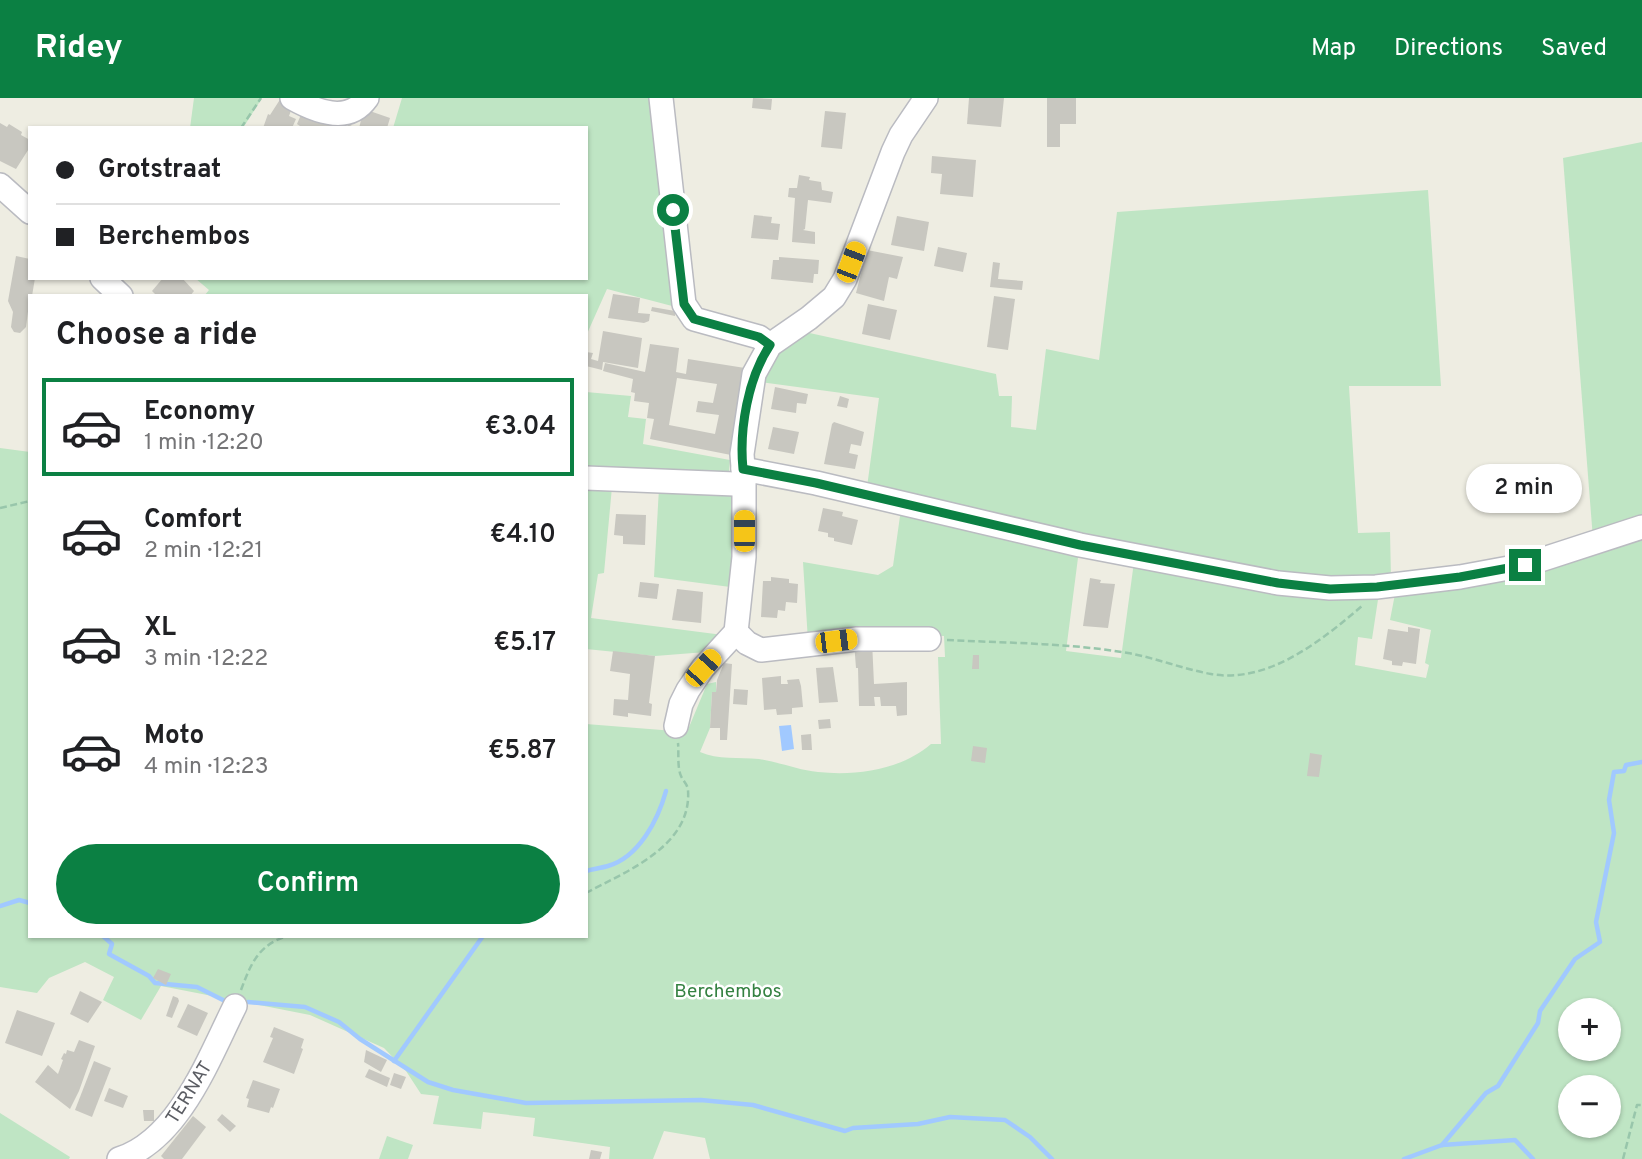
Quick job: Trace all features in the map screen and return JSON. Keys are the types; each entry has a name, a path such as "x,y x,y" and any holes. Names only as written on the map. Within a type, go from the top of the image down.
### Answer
{"street":[{"path":"292,98 314,110 341,114 355,111 367,98"},
{"path":"661,98 684,304 694,319 759,337 770,345"},
{"path":"676,726 681,704 688,690 703,668 736,632 744,557 743,441 754,374 770,345 809,318 834,296 845,279 893,152 926,98"},
{"path":"0,185 28,210"},
{"path":"104,280 119,294"},
{"path":"588,478 734,484 743,475"},
{"path":"743,475 816,483 1080,545 1291,585 1330,589 1377,587 1460,577 1525,565 1642,527"},
{"path":"736,632 747,643 761,650 857,639 929,639"},
{"name":"TERNAT","path":"119,1159 150,1154 185,1101 236,1006"}],"path":[{"path":"242,126 261,98"},
{"path":"0,508 28,501"},
{"path":"929,639 1128,653 1214,674 1245,673 1267,669 1306,649 1374,596 1377,587"},
{"path":"588,892 638,865 673,838 686,819 688,793 687,784 680,774 676,726"},
{"path":"236,1006 258,954 272,941 282,938"},
{"path":"1623,1159 1637,1105 1642,1105"}],"green space":[{"path":"194,98 262,98 244,126 190,126"},
{"path":"402,98 656,98 676,307 607,289 588,332 588,294 206,294 209,290 197,280 588,280 588,126 394,126"},
{"path":"1642,142 1642,522 1593,539 1563,158"},
{"path":"1428,190 1441,386 1349,386 1358,533 1390,532 1391,578 1292,578 1009,521 867,487 879,398 761,382 770,355 805,332 996,374 999,396 1012,396 1011,427 1036,430 1046,349 1099,360 1117,212"},
{"path":"588,392 631,396 628,417 646,419 643,444 730,460 729,472 723,476 588,471"},
{"name":"Berchembos","path":"0,448 28,452 28,938 588,938 588,724 687,732 707,684 716,682 716,692 712,692 710,728 700,752 707,755 759,759 818,772 847,773 892,765 919,753 931,744 941,744 938,657 945,657 944,636 893,634 808,641 803,562 878,575 893,566 901,509 1079,550 1066,651 1121,658 1134,562 1379,593 1372,639 1358,637 1355,665 1426,678 1429,665 1425,663 1431,630 1390,620 1395,594 1642,537 1642,1159 710,1159 705,1138 664,1131 653,1159 609,1159 610,1147 533,1136 535,1118 483,1112 481,1129 433,1124 439,1096 421,1094 406,1071 384,1048 310,1015 161,986 141,1020 103,1000 114,977 85,962 49,978 37,993 0,987"},
{"path":"588,487 612,487 604,573 598,574 591,618 723,635 706,652 655,656 588,649"},
{"path":"659,488 735,490 738,588 654,577"},
{"path":"0,1113 70,1157 69,1159 0,1159"},
{"path":"387,1136 413,1145 408,1159 379,1159"}],"water":[{"path":"791,725 794,749 782,751 779,726"}],"building":[{"path":"281,98 293,105 289,116 296,119 293,126 264,126 268,114 270,115"},
{"path":"753,98 772,99 771,110 752,108"},
{"path":"969,98 1004,98 1001,127 967,124"},
{"path":"1047,98 1076,98 1076,124 1060,124 1060,147 1047,147"},
{"path":"364,109 390,118 388,126 360,126"},
{"path":"303,110 341,126 300,126 297,124"},
{"path":"825,111 846,113 842,149 821,147"},
{"path":"0,123 7,127 9,124 28,139 28,150 16,169 0,161"},
{"path":"932,156 976,160 973,197 940,194 942,174 931,173"},
{"path":"799,175 821,182 822,190 833,192 831,203 808,200 803,230 815,232 815,244 792,242 795,198 788,197 789,188 797,188"},
{"path":"754,215 772,217 771,223 780,224 778,240 751,238"},
{"path":"897,216 929,222 924,251 891,245"},
{"path":"938,247 967,253 963,272 934,266"},
{"path":"867,250 903,257 897,279 889,277 884,301 856,293"},
{"path":"16,256 28,259 28,280 35,280 32,294 28,294 26,327 20,333 14,332 11,327 13,312 8,301"},
{"path":"779,257 819,260 818,274 814,274 813,283 771,279 773,260 779,260"},
{"path":"993,262 1000,263 998,279 1023,281 1022,290 990,287"},
{"path":"161,280 184,280 194,291 192,294 155,294 152,291"},
{"path":"613,294 640,298 638,313 650,314 649,321 644,323 608,318"},
{"path":"994,296 1015,299 1008,350 987,347"},
{"path":"868,304 897,310 890,340 862,334"},
{"path":"652,307 675,311 675,316 651,311"},
{"path":"603,331 642,338 638,368 603,362 602,370 588,366 588,352 593,353 591,359 598,361"},
{"path":"650,344 679,348 676,372 686,374 688,359 745,368 731,455 650,439 654,419 647,418 649,403 634,401 635,393 631,392 633,379 603,371 605,363 645,372","holes":["677,378 717,384 713,403 698,401 696,412 719,415 715,434 669,425"]},
{"path":"775,387 808,394 806,404 797,403 796,413 771,409"},
{"path":"840,396 849,399 847,408 837,406"},
{"path":"834,422 864,432 861,446 851,444 849,453 858,455 855,469 824,464"},
{"path":"773,427 799,432 794,454 768,449"},
{"path":"823,508 843,512 842,516 858,520 852,545 834,541 834,538 828,537 828,533 818,531"},
{"path":"616,514 646,515 645,545 623,544 623,536 614,535"},
{"path":"771,577 789,579 789,583 798,584 797,603 786,602 785,611 778,610 777,618 761,617 763,581 771,581"},
{"path":"1090,578 1101,580 1100,583 1115,584 1108,628 1083,626"},
{"path":"640,582 659,584 657,599 638,597"},
{"path":"677,589 703,592 701,623 672,620"},
{"path":"1408,627 1420,629 1416,664 1403,662 1402,666 1392,665 1392,661 1383,659 1388,629 1408,632"},
{"path":"872,641 874,684 907,682 907,715 897,716 896,706 881,706 880,697 874,697 875,706 859,706 854,642"},
{"path":"613,651 655,656 649,703 652,704 651,716 628,713 628,717 613,715 614,699 628,700 630,674 610,671"},
{"path":"973,655 979,655 979,669 972,669"},
{"path":"724,663 732,664 727,740 720,740 720,728 710,728 712,692 716,692 717,680"},
{"path":"833,667 838,702 819,703 816,668"},
{"path":"781,676 781,684 788,684 787,680 799,679 803,707 792,708 792,714 777,715 776,709 764,710 762,678"},
{"path":"734,689 748,690 747,705 733,704"},
{"path":"830,719 831,728 819,729 818,720"},
{"path":"811,734 812,750 802,750 801,735"},
{"path":"973,746 987,748 985,763 971,761"},
{"path":"1310,753 1322,755 1319,777 1307,776"},
{"path":"158,969 171,974 166,985 153,978"},
{"path":"80,991 102,1002 88,1023 70,1014"},
{"path":"173,996 179,1001 172,1018 166,1016"},
{"path":"188,1004 208,1013 197,1036 177,1027"},
{"path":"17,1010 55,1023 42,1056 5,1043"},
{"path":"274,1027 304,1039 294,1074 263,1062 273,1038 270,1037"},
{"path":"79,1040 95,1046 70,1109 35,1082 48,1065 58,1074 64,1053 66,1054 67,1050 74,1052"},
{"path":"366,1050 387,1060 381,1072 364,1062"},
{"path":"94,1061 111,1068 92,1117 75,1110"},
{"path":"369,1069 390,1078 387,1087 365,1077"},
{"path":"394,1073 406,1077 401,1089 390,1085"},
{"path":"253,1080 280,1089 269,1113 247,1107 249,1099 246,1098"},
{"path":"109,1088 128,1096 123,1108 104,1101"},
{"path":"143,1110 154,1110 154,1121 144,1121"},
{"path":"222,1114 236,1126 230,1132 217,1120"},
{"path":"193,1116 206,1127 182,1159 164,1159 161,1156"},
{"path":"591,1150 602,1152 600,1159 589,1159"}],"waterway":[{"path":"1442,1145 1486,1093 1498,1086 1538,1023 1540,1011 1575,959 1600,942 1596,922 1614,833 1609,800 1614,772 1624,771 1626,765 1642,762"},
{"path":"588,871 619,861 638,846 658,814 666,791"},
{"path":"0,906 19,900 28,902"},
{"path":"105,938 112,944 109,954 149,976 155,983 197,987 229,1001"},
{"path":"394,1061 482,938"},
{"path":"248,1002 305,1007 339,1022 360,1039 428,1082 453,1090 526,1103 701,1100 753,1105 845,1131 853,1128 918,1124 950,1117 1005,1120 1030,1137 1052,1159"},
{"path":"1404,1159 1442,1145 1515,1140 1533,1159"}],"route":[{"path":"673,210 684,304 694,319 759,337 770,345 754,374 741,454 743,469 816,483 1080,545 1278,583 1330,589 1377,587 1460,577 1525,565"}]}
